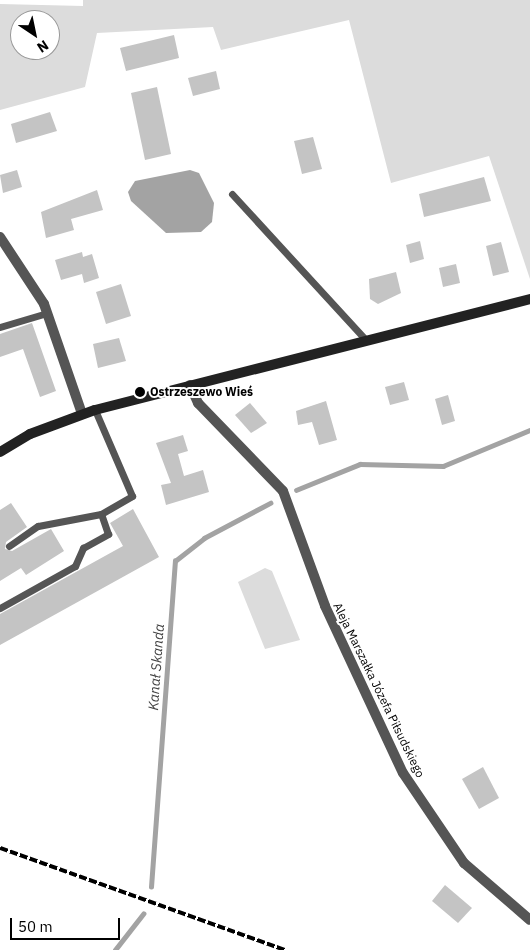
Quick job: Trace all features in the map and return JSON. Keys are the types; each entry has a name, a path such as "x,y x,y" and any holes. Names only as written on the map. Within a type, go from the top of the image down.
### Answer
{"street":[{"path":"0,237 48,312 82,414"},
{"path":"0,452 30,434 95,410 530,299"},
{"name":"Aleja Marszałka Józefa Piłsudskiego","path":"190,385 198,403 283,491 295,519 324,606 403,773 464,863 530,920"}],"lane":[{"path":"232,194 366,340"},
{"path":"0,327 48,312"},
{"path":"9,546 38,526 101,514 132,496 95,410"},
{"path":"0,608 75,566 83,548 108,534 101,514"}],"shaded area":[{"path":"83,0 530,0 530,279 489,156 391,183 349,20 221,50 213,27 97,33 85,87 0,110 0,4 83,6"},
{"path":"190,170 199,173 214,203 212,222 201,232 166,233 131,201 128,192 135,181"},
{"path":"265,568 272,571 300,640 265,649 238,582"}],"building":[{"path":"174,35 179,58 126,71 120,48"},
{"path":"216,71 220,89 193,96 188,78"},
{"path":"157,87 171,154 145,160 131,93"},
{"path":"50,112 57,131 16,143 11,124"},
{"path":"313,137 322,169 302,174 294,141"},
{"path":"17,170 22,187 3,193 0,175"},
{"path":"484,177 491,201 424,217 419,194"},
{"path":"97,190 103,210 71,219 74,230 46,238 41,212"},
{"path":"420,241 424,259 410,263 406,245"},
{"path":"501,242 509,272 493,276 486,246"},
{"path":"82,252 83,257 92,254 99,278 84,283 82,274 61,280 55,260"},
{"path":"456,264 460,283 443,287 439,268"},
{"path":"396,272 401,293 378,304 370,299 369,279"},
{"path":"121,284 131,316 106,324 96,292"},
{"path":"32,323 56,391 40,397 23,349 0,357 0,334"},
{"path":"119,338 126,361 98,368 93,344"},
{"path":"404,382 409,400 390,405 385,387"},
{"path":"448,395 455,421 442,425 435,399"},
{"path":"326,401 337,440 319,445 312,422 298,425 296,411"},
{"path":"250,403 267,423 251,433 235,415"},
{"path":"183,435 188,451 178,454 184,476 203,470 209,492 166,505 161,485 171,483 156,443"},
{"path":"11,503 27,527 6,542 5,549 12,551 51,529 64,551 26,575 21,568 0,581 0,510"},
{"path":"133,509 159,557 0,645 0,614 123,546 110,523"},
{"path":"483,767 499,798 479,809 462,779"},
{"path":"445,885 472,908 458,923 432,901"}],"waterway":[{"name":"Kanał Skanda","path":"296,490 360,464 443,466 530,430"},
{"name":"Kanał Skanda","path":"151,887 175,561 204,538 270,503"},
{"name":"Kanał Skanda","path":"115,950 143,914"}],"railway":[{"path":"0,848 285,950"}],"place":[{"name":"Ostrzeszewo Wieś","path":"140,392"}]}
